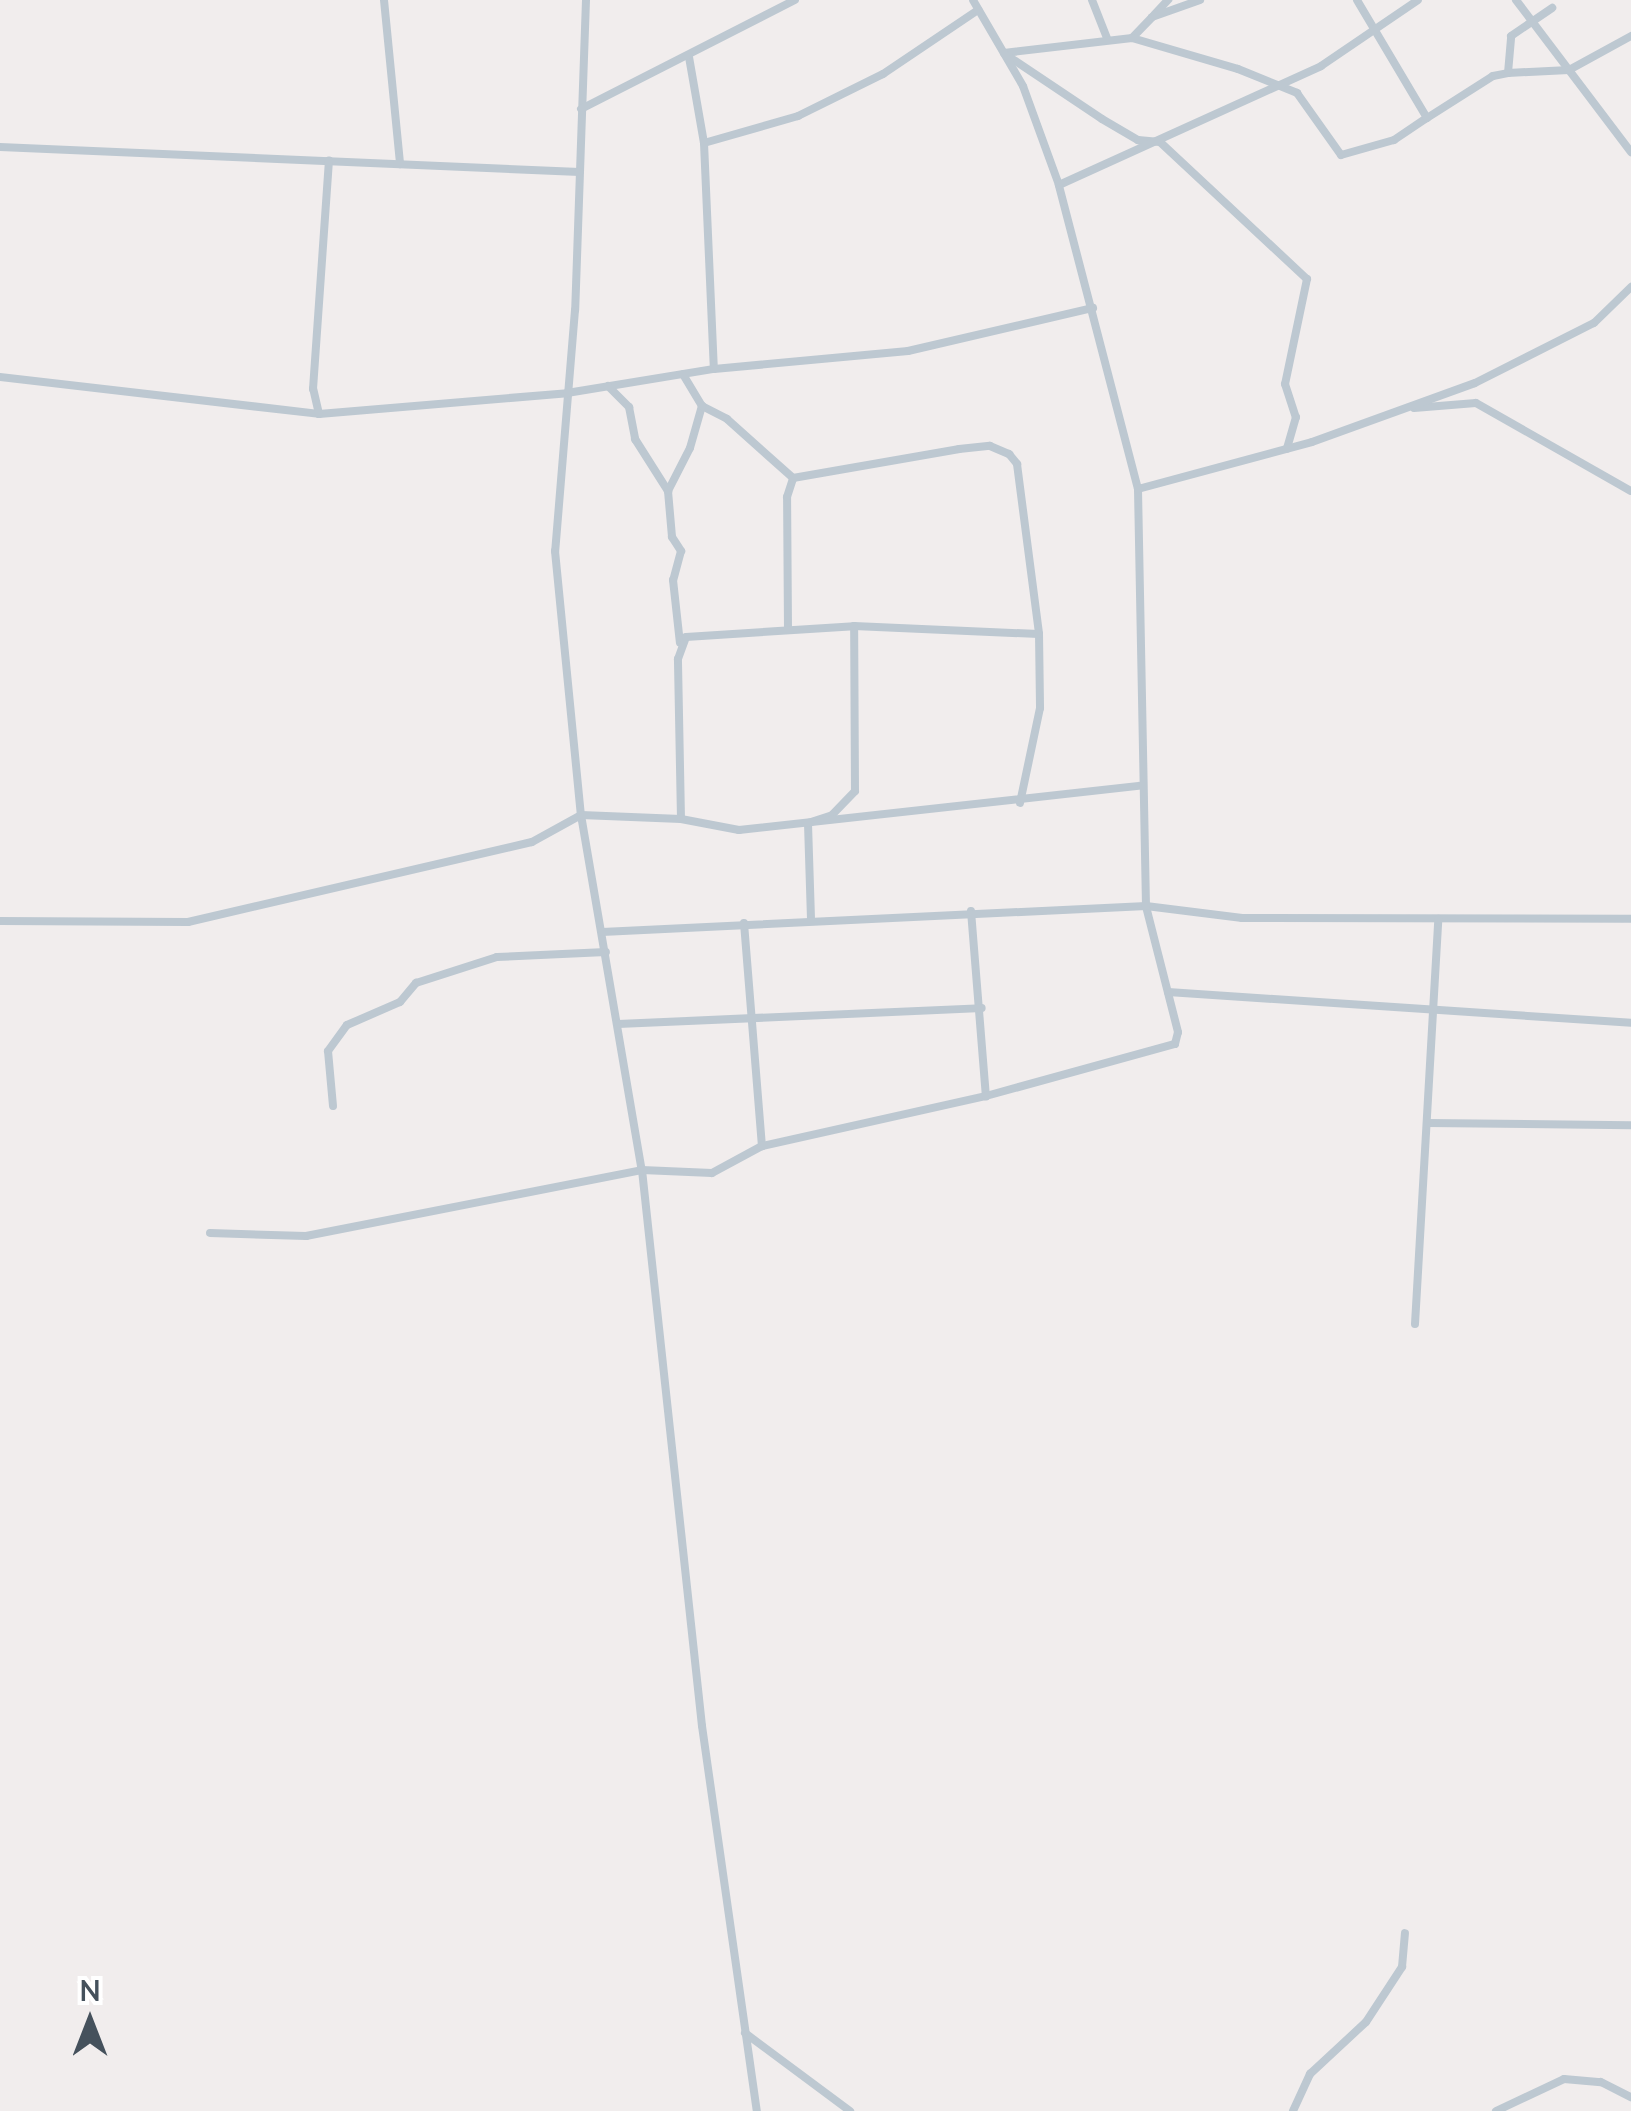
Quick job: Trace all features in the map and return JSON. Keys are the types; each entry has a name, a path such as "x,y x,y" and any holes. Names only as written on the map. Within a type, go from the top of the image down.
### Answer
{"street":[{"path":"384,0 400,164"},
{"path":"586,0 556,551 582,815 642,1170 702,1726 756,2111"},
{"path":"581,109 690,57 795,0"},
{"path":"210,1234 306,1236 642,1170 712,1174 762,1146 986,1096 1169,1049 1178,1032 1146,906 1139,786 1144,653 1138,489 1059,185 1023,86 972,0"},
{"path":"1092,0 1107,38"},
{"path":"1152,17 1200,0"},
{"path":"1356,0 1427,118"},
{"path":"1059,185 1281,87 1376,34 1418,0"},
{"path":"1516,0 1631,152"},
{"path":"1132,38 1163,1"},
{"path":"1508,73 1511,36 1530,19 1552,8"},
{"path":"704,143 815,108 883,74 978,10"},
{"path":"1004,53 1132,38 1296,93 1341,155 1394,140 1493,76 1569,70 1631,36"},
{"path":"1004,53 1138,140 1160,142 1308,279 1285,384 1296,417 1287,449"},
{"path":"690,57 704,143 714,369"},
{"path":"0,147 579,172"},
{"path":"319,414 313,389 329,161"},
{"path":"1138,489 1287,449 1521,364 1594,323 1631,287"},
{"path":"0,377 319,414 566,393 714,369 908,351 1093,308"},
{"path":"682,374 702,406 727,419 793,478"},
{"path":"608,386 629,406 635,439 668,492 672,537 681,550 673,580 680,643 681,819"},
{"path":"1402,410 1476,403 1631,491"},
{"path":"668,492 690,448 702,406"},
{"path":"793,478 990,446 1009,454 1018,464 1039,634 1040,708 1020,803"},
{"path":"788,629 786,497 793,478"},
{"path":"680,643 704,632 854,626 1039,634"},
{"path":"808,823 832,815 856,791 854,626"},
{"path":"0,921 188,922 516,846 582,815 681,819 739,830 1020,803 1139,786"},
{"path":"808,823 811,920"},
{"path":"602,932 1146,906 1242,918 1631,919"},
{"path":"971,912 982,1008 986,1096"},
{"path":"1415,1324 1438,919"},
{"path":"744,923 762,1146"},
{"path":"332,1106 328,1051 347,1025 400,1002 416,984 497,958 606,952"},
{"path":"1168,992 1631,1023"},
{"path":"618,1024 982,1008"},
{"path":"1428,1123 1631,1125"},
{"path":"1293,2111 1310,2074 1366,2022 1402,1967 1405,1933"},
{"path":"745,2033 850,2111"},
{"path":"1496,2111 1564,2078 1601,2082 1631,2097"}]}
